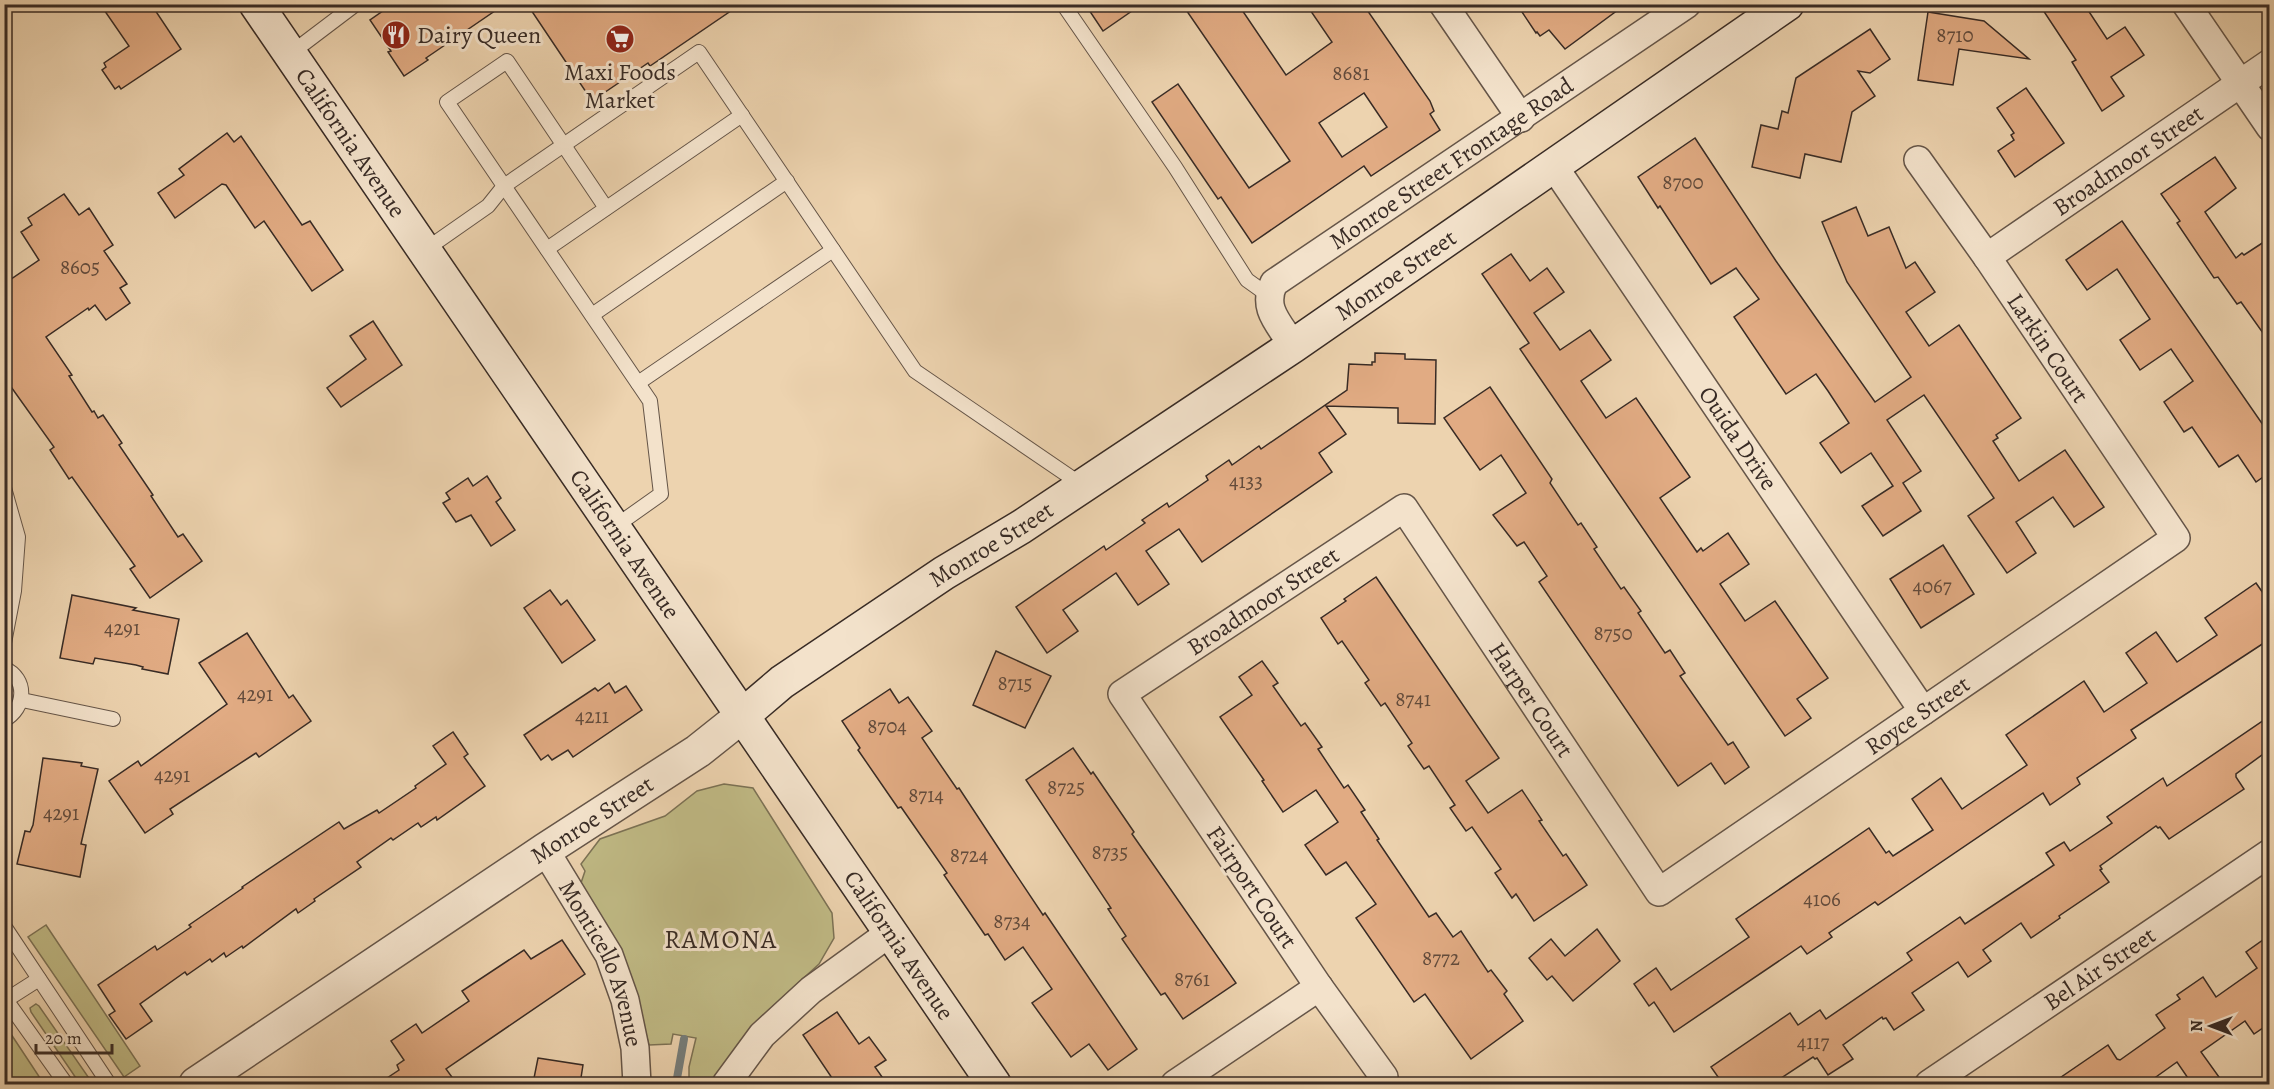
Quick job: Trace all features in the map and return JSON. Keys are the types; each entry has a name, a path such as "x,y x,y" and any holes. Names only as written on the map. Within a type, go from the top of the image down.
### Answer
{"main road":[{"name":"California Avenue","path":"256,4 994,1084"},
{"name":"Monroe Street","path":"196,1084 545,850 698,751 782,682 945,573 1021,528 1293,346 1787,4"}],"street":[{"path":"1443,4 1521,118"},
{"name":"Monroe Street Frontage Road","path":"1268,295 1274,283 1688,4"},
{"path":"2186,4 2270,127"},
{"name":"Broadmoor Street","path":"1987,257 2270,63"},
{"name":"Larkin Court","path":"1918,160 1987,257 2176,538"},
{"name":"Ouida Drive","path":"1553,165 1923,711"},
{"path":"1268,295 1268,305 1293,346"},
{"name":"Broadmoor Street","path":"1122,694 1404,508"},
{"name":"Harper Court","path":"1404,508 1659,892"},
{"name":"Royce Street","path":"1659,892 2176,538"},
{"name":"Fairport Court","path":"1122,694 1319,987 1383,1077"},
{"name":"Monticello Avenue","path":"545,850 609,955 627,1010 635,1048 637,1084"},
{"name":"Bel Air Street","path":"1929,1084 2270,853"},
{"path":"726,1084 762,1035 812,990 891,932"},
{"path":"1176,1084 1319,987"}],"lane":[{"path":"290,54 356,4"},
{"path":"1063,4 1175,167 1247,280 1268,295"},
{"path":"424,250 488,206 504,186 699,52 915,371 1083,486"},
{"path":"606,208 507,61 447,102 650,401 662,494 613,528"},
{"path":"547,249 742,115"},
{"path":"592,315 787,182"},
{"path":"638,383 833,250"},
{"path":"4,488 18,537 14,591 4,644"},
{"path":"4,668 15,675 20,683 22,700 13,714 4,720"},
{"path":"22,700 113,719"},
{"path":"4,926 109,1084"},
{"path":"39,979 5,998 66,1084"}],"shaded area":[{"path":"724,784 753,788 832,913 834,938 819,964 759,1019 713,1084 689,1080 689,1067 696,1038 673,1034 671,1044 649,1045 632,982 604,922 581,883 585,871 581,864 600,839 665,816 697,791"},
{"path":"46,925 140,1066 124,1077 28,937"},
{"path":"36,1004 93,1084 80,1084 31,1012 30,1008"},
{"path":"5,1025 44,1084 13,1084 5,1072"}],"building":[{"path":"100,4 151,4 181,49 121,89 119,86 115,89 102,70 106,67 104,63 129,46"},
{"path":"393,4 505,4 426,58 428,60 404,76 388,52 391,51 370,20"},
{"name":"Maxi Foods Market","path":"527,4 741,4 650,66 648,63 592,101"},
{"path":"1085,4 1142,4 1103,31"},
{"path":"1182,4 1238,4 1286,75 1332,42 1306,4 1363,4 1430,101 1434,111 1430,114 1440,130 1371,176 1364,166 1252,243 1221,197 1218,199 1152,102 1178,84 1249,188 1290,161","holes":["1364,93 1387,127 1342,157 1319,123"]},
{"path":"1534,4 1626,4 1565,49 1549,30 1540,36 1536,33 1522,12"},
{"path":"2039,4 2084,4 2107,39 2125,27 2144,55 2111,77 2124,96 2102,111 2072,62 2076,60"},
{"path":"1928,12 1984,21 2029,59 1959,49 1953,85 1918,80"},
{"path":"1870,29 1890,59 1870,73 1858,71 1875,96 1852,112 1841,162 1805,154 1800,178 1752,167 1761,125 1778,129 1782,111 1788,113 1796,78"},
{"path":"2026,88 2064,143 2015,177 1998,151 2014,140 2011,135 2014,133 1997,108"},
{"path":"227,133 234,142 241,136 302,225 310,221 343,270 312,291 264,221 255,228 226,185 222,184 175,218 158,193 184,175 179,169"},
{"path":"1695,138 1776,261 1875,402 1911,377 1847,282 1822,222 1856,207 1868,236 1889,227 1906,268 1915,262 1935,292 1906,312 1929,346 1959,325 2021,418 1996,435 1998,438 1993,441 2019,481 2065,450 2104,507 2074,527 2053,497 2016,522 2036,553 2007,573 1968,516 1994,498 1924,395 1887,420 1921,471 1903,483 1921,511 1883,536 1862,506 1893,486 1871,453 1841,473 1820,443 1849,423 1828,391 1816,374 1786,394 1734,317 1759,299 1736,268 1711,284 1660,206 1658,208 1638,177"},
{"path":"2215,157 2236,188 2205,212 2236,258 2270,238 2270,343 2241,302 2237,304 2218,277 2214,278 2177,223 2180,221 2161,194"},
{"path":"64,194 79,215 89,208 113,245 104,251 127,284 120,288 130,303 106,320 95,305 46,337 72,375 69,376 92,412 94,411 98,418 103,415 122,443 119,445 178,537 183,534 202,561 150,598 130,569 135,566 72,477 69,479 50,450 54,447 4,377 4,284 39,260 21,232 32,225 28,218"},
{"path":"2122,221 2270,435 2270,472 2256,482 2238,455 2219,467 2192,427 2184,432 2164,402 2193,381 2171,349 2140,370 2120,340 2150,319 2117,269 2087,290 2066,260"},
{"path":"1511,254 1530,281 1547,268 1564,292 1534,313 1560,350 1590,330 1611,360 1581,381 1606,418 1636,398 1690,477 1660,498 1697,552 1701,548 1703,551 1728,533 1749,564 1720,584 1745,621 1775,601 1828,678 1797,699 1811,718 1785,736 1520,349 1529,343 1482,274"},
{"path":"373,321 402,365 341,407 327,388 366,359 350,336"},
{"path":"1375,353 1405,354 1405,359 1436,360 1435,424 1398,423 1398,408 1326,406 1346,434 1319,453 1332,472 1202,562 1179,529 1146,551 1169,584 1138,605 1116,573 1063,610 1078,631 1047,653 1016,607 1104,546 1106,550 1145,523 1142,520 1167,503 1169,507 1208,480 1206,476 1229,460 1232,465 1259,446 1261,449 1347,390 1349,364 1372,365 1372,362 1375,362"},
{"path":"1490,387 1552,479 1550,483 1578,525 1581,523 1597,547 1594,549 1621,589 1624,587 1641,611 1638,613 1665,653 1670,650 1685,673 1680,676 1728,745 1733,742 1749,767 1725,784 1711,763 1678,786 1539,582 1547,576 1524,542 1517,546 1493,515 1526,493 1501,455 1480,470 1444,418"},
{"path":"487,476 501,498 496,502 515,530 491,546 471,515 456,522 443,503 450,499 446,493 468,478 473,486"},
{"path":"1943,545 1974,594 1921,628 1890,579"},
{"path":"1376,577 1499,758 1466,781 1488,813 1522,790 1542,820 1539,821 1587,885 1534,921 1516,894 1512,898 1495,873 1501,869 1472,827 1466,831 1450,808 1455,805 1429,766 1424,769 1408,746 1412,743 1385,703 1381,706 1365,683 1369,680 1342,641 1338,644 1321,618"},
{"path":"2256,583 2270,603 2270,639 2131,730 2136,738 2077,778 2080,784 2050,805 2043,793 1878,905 1875,902 1829,933 1832,937 1807,954 1801,946 1674,1032 1654,1002 1649,1006 1634,984 1656,968 1671,990 1749,937 1736,919 1869,828 1886,853 1889,851 1893,856 1933,830 1912,799 1941,778 1962,809 2027,765 2006,735 2084,681 2104,712 2147,683 2126,653 2156,632 2177,662 2217,635 2205,618"},
{"path":"550,590 561,605 567,600 595,640 562,663 524,608"},
{"path":"72,595 179,619 168,674 142,669 143,667 136,665 95,658 93,664 60,658"},
{"path":"247,633 289,698 293,695 311,721 259,757 256,753 170,809 173,814 145,833 109,781 138,761 141,766 227,704 199,663"},
{"path":"996,651 1051,676 1025,728 973,705"},
{"path":"1262,661 1278,683 1273,686 1301,726 1305,723 1322,747 1318,749 1344,788 1348,785 1365,810 1361,812 1379,839 1377,840 1429,917 1436,913 1453,937 1461,931 1488,972 1491,970 1507,991 1504,994 1523,1021 1471,1059 1425,994 1414,1002 1356,918 1376,904 1346,862 1326,875 1305,845 1338,822 1316,790 1283,812 1262,781 1264,780 1220,717 1252,695 1239,677"},
{"path":"609,683 615,693 626,686 642,710 573,757 568,750 552,760 548,755 541,760 524,735 595,688 598,691"},
{"path":"890,689 899,703 908,697 932,731 922,738 957,789 959,788 1043,915 1045,913 1137,1049 1108,1070 1089,1044 1071,1057 1032,1003 1052,989 1023,947 1005,960 944,875 947,873 901,807 898,808 858,750 860,748 842,721"},
{"path":"2270,716 2270,749 2236,774 2244,789 2169,839 2160,827 2156,826 2100,866 2102,869 2100,870 2109,882 2031,938 2021,923 1983,950 1991,961 1968,977 1958,962 1912,993 1924,1010 1894,1030 1886,1018 1882,1017 1843,1045 1853,1059 1828,1075 1817,1058 1813,1057 1772,1084 1723,1084 1711,1067 1790,1013 1798,1025 1820,1010 1826,1019 1912,960 1907,953 1960,917 1965,924 2054,865 2046,853 2064,842 2070,851 2112,823 2107,817 2163,778 2167,786"},
{"path":"453,732 468,754 464,757 485,786 437,820 436,817 421,827 418,823 393,840 391,838 357,862 361,867 314,899 315,901 298,913 296,909 243,948 242,946 226,957 224,953 212,962 210,959 187,975 185,972 140,1004 152,1021 126,1039 109,1015 115,1011 98,985 155,946 157,950 242,887 339,822 344,829 377,810 379,813 416,788 415,786 446,764 433,746"},
{"path":"1073,748 1091,774 1093,772 1134,832 1132,834 1236,983 1183,1019 1165,993 1161,995 1122,939 1126,936 1108,909 1111,908 1026,780"},
{"path":"43,758 82,763 81,766 98,769 81,844 86,845 80,877 17,864 25,831 30,832 33,825"},
{"path":"1597,929 1620,961 1573,1001 1552,976 1547,980 1529,958 1551,939 1565,956"},
{"path":"2270,935 2270,1023 2254,1034 2245,1021 2201,1052 2224,1084 2192,1084 2177,1062 2146,1084 2051,1084 2108,1045 2120,1060 2165,1028 2156,1015 2180,999 2177,995 2203,977 2216,997 2257,968 2246,952"},
{"path":"562,940 585,974 446,1069 457,1084 378,1084 399,1070 397,1065 404,1060 391,1041 416,1024 422,1033 469,1001 462,991 524,950 531,959"},
{"path":"837,1012 859,1044 869,1037 886,1060 875,1067 887,1084 836,1084 803,1035"},
{"path":"538,1058 583,1065 580,1084 540,1084 541,1079 534,1078"}],"waterway":[{"path":"676,1084 684,1039"}],"place":[{"name":"Dairy Queen","path":"396,35"},
{"name":"Maxi Foods Market","path":"620,39"}],"district":[{"name":"RAMONA","path":"721,939"}]}
